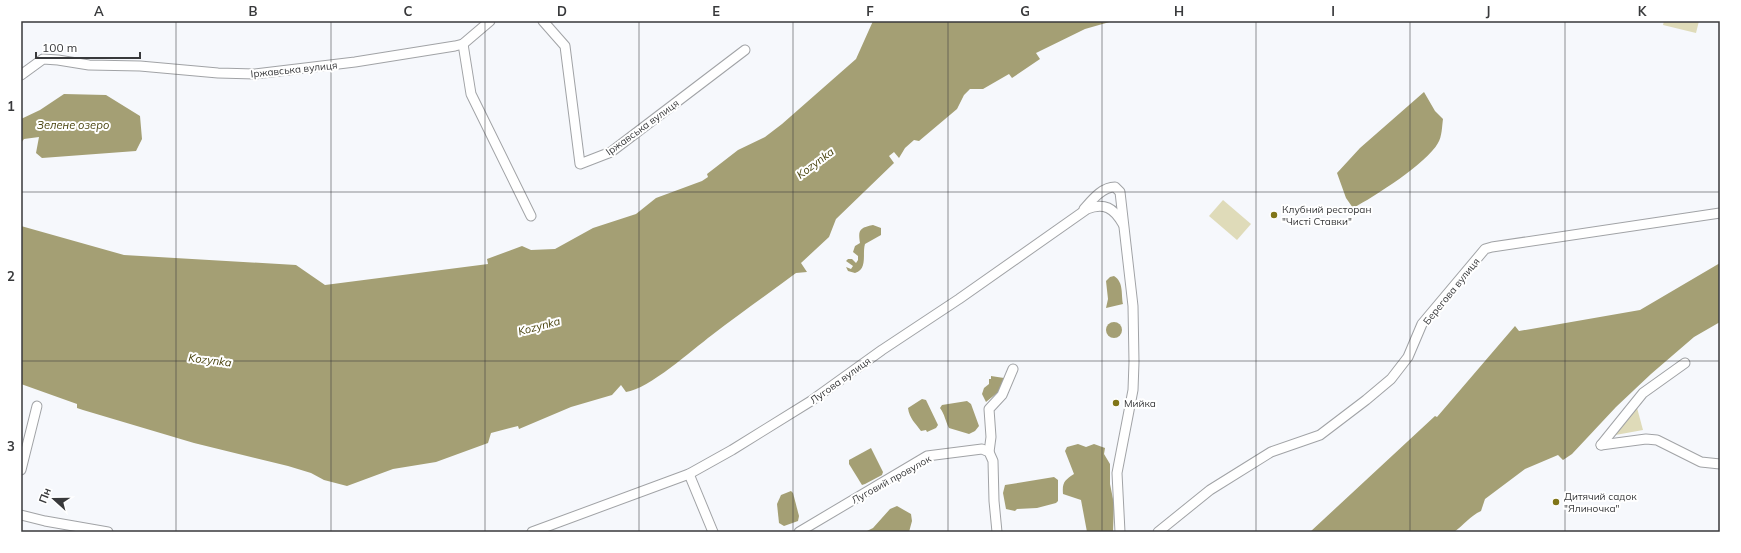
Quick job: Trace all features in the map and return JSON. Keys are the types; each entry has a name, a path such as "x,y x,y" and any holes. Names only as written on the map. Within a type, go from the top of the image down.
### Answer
{"street":[{"path":"490,21 463,44 471,94 531,216"},
{"name":"Іржавська вулиця","path":"543,21 565,46 580,164 611,152 745,50"},
{"name":"Іржавська вулиця","path":"21,75 43,59 89,65 146,66 218,74 255,74 355,62 463,44"},
{"path":"1081,212 1100,192 1114,187 1119,190 1121,194 1123,224 1133,306 1134,362 1133,390 1117,473 1120,532"},
{"name":"Лугова вулиця","path":"532,532 689,474 732,450 811,401 882,350 965,295 1081,212 1091,207 1106,206 1116,212 1123,224"},
{"name":"Берегова вулиця","path":"1158,532 1210,490 1271,452 1320,435 1381,388 1391,379 1408,357 1422,324 1485,249 1720,213"},
{"path":"1685,364 1643,392 1601,445 1646,439 1657,440 1701,462 1720,464"},
{"path":"997,532 994,501 993,461 989,452 991,437 989,409 1002,395 1013,369"},
{"path":"21,470 37,406"},
{"name":"Луговий провулок","path":"799,532 927,456 982,449 989,452"},
{"path":"689,474 713,532"},
{"path":"21,516 108,532"}],"shaded area":[{"path":"1664,21 1699,21 1696,33 1663,25"},
{"path":"1223,200 1251,224 1237,240 1209,216"},
{"path":"1636,404 1643,430 1610,436"}],"water":[{"name":"Kozynka","path":"873,21 1113,21 1085,29 1036,53 1040,59 1012,78 1009,74 983,89 970,89 964,95 957,109 919,141 914,140 905,148 899,158 894,152 889,156 894,163 836,219 829,237 801,263 807,272 796,273 722,327 658,377 635,389 626,392 621,385 612,395 571,407 519,429 518,426 491,433 488,443 436,462 393,469 347,486 324,480 311,473 288,466 194,443 83,410 77,408 77,404 21,384 21,226 124,255 296,265 325,285 488,264 487,259 522,246 531,250 555,249 593,228 636,214 656,198 702,181 708,177 707,174 738,150 765,137 856,59"},
{"path":"1424,92 1435,111 1443,119 1441,135 1438,143 1423,160 1399,179 1353,208 1346,198 1337,173 1360,148"},
{"name":"Зелене озеро","path":"64,94 106,95 140,116 142,139 136,151 42,158 36,153 39,137 24,139 21,143 21,119 40,110"},
{"path":"873,225 881,228 881,235 865,244 862,268 855,273 848,271 846,267 851,269 853,266 846,261 848,259 852,259 856,263 858,260 858,256 853,252 855,246 860,243 860,230"},
{"path":"1720,263 1720,322 1694,337 1651,374 1616,407 1572,454 1563,460 1558,455 1525,469 1485,499 1481,511 1454,532 1310,532 1435,416 1437,417 1515,326 1519,331 1640,310"},
{"path":"1114,276 1121,285 1123,304 1106,308 1108,299 1106,281 1110,277"},
{"path":"1114,322 1120,324 1122,330 1120,336 1114,338 1108,336 1106,330 1108,324"},
{"path":"991,376 1004,378 1004,382 998,392 986,402 982,394 984,388 989,384 989,379 991,379"},
{"path":"922,399 926,400 938,425 936,428 927,432 926,430 921,431 911,418 908,408"},
{"path":"967,401 971,404 979,426 975,431 969,434 949,428 940,408 942,405"},
{"path":"1078,444 1086,447 1094,444 1105,448 1104,454 1110,464 1110,484 1114,504 1113,532 1087,532 1081,500 1063,494 1065,482 1074,474 1065,451 1067,447"},
{"path":"871,448 883,472 882,475 862,485 849,464 849,460"},
{"path":"1054,477 1058,480 1058,501 1056,503 1037,508 1017,509 1015,511 1006,509 1003,493 1005,485"},
{"path":"791,491 793,493 799,516 798,521 784,526 779,523 777,504 781,495"},
{"path":"897,506 911,514 912,521 909,532 865,532 873,528 890,509"}],"place":[{"name":"Клубний ресторан \"Чисті Ставки\"","path":"1274,215"},
{"name":"Мийка","path":"1116,403"},
{"name":"Дитячий садок \"Ялиночка\"","path":"1556,502"}]}
